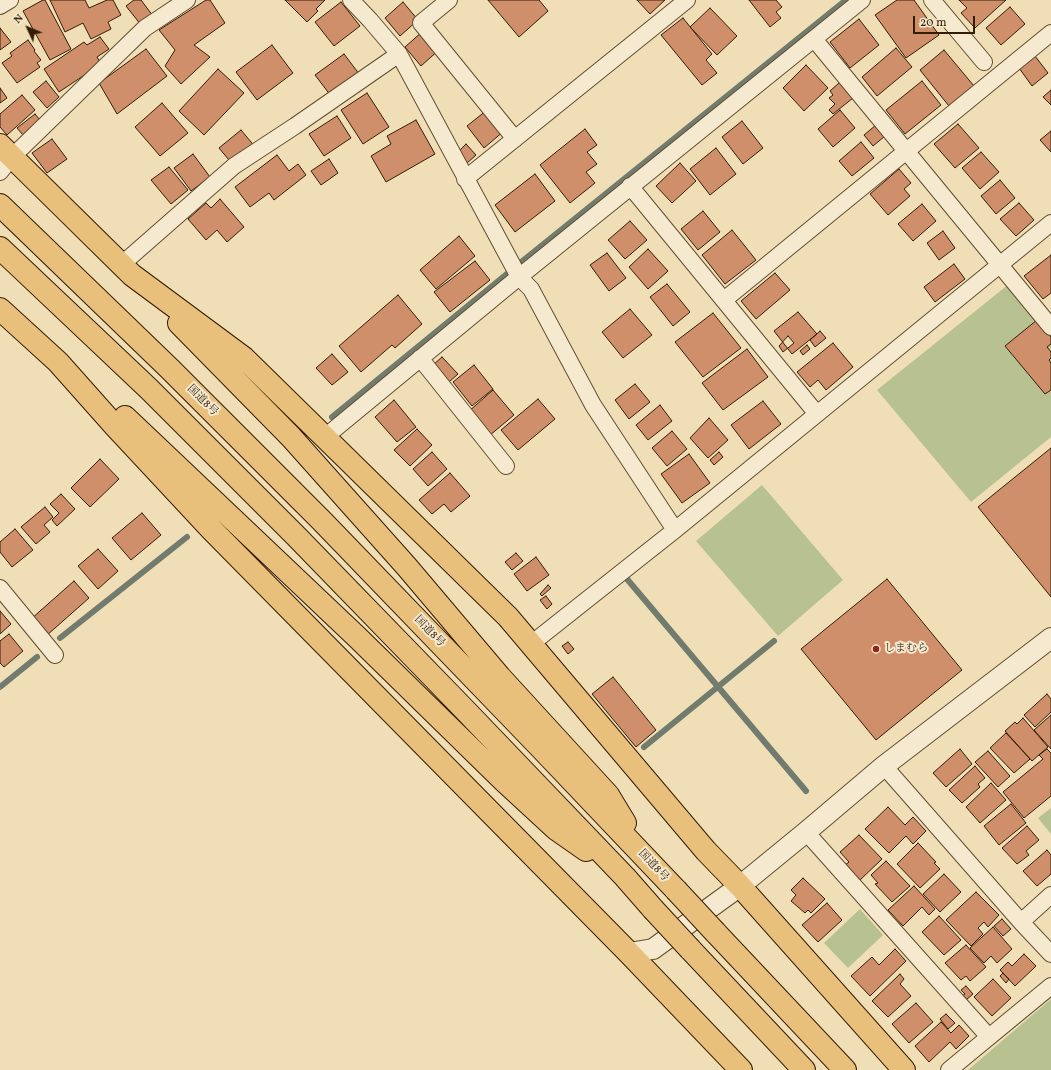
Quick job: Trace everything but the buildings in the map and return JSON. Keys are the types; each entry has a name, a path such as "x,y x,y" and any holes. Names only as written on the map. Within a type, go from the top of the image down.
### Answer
{"highway":[{"path":"4,158 126,270 291,437 407,567 500,677 608,795 647,860"},
{"name":"国道8号","path":"7,212 170,369 322,521 541,748 845,1070"},
{"path":"0,248 149,389 296,536 625,877 690,949 804,1070"},
{"path":"126,270 244,358 508,617 706,851 740,886 904,1070"},
{"path":"0,309 58,362 114,407 200,487 357,636 504,781 556,829 625,877"},
{"path":"58,362 114,425 211,529 629,953 740,1070"}],"street":[{"path":"0,6 10,0"},
{"path":"4,158 145,28 187,0"},
{"path":"351,0 399,54 518,277 531,288 593,405 675,530"},
{"path":"449,0 421,23 515,139"},
{"path":"465,179 688,0"},
{"path":"325,437 518,277 862,0"},
{"path":"932,0 984,62"},
{"path":"724,300 1051,33"},
{"path":"814,39 1051,327"},
{"path":"126,270 234,166 399,54"},
{"path":"630,186 817,414"},
{"path":"531,644 675,530 1051,223"},
{"path":"420,358 506,466"},
{"path":"0,588 55,655"},
{"path":"629,953 653,949 740,886 884,766 1051,638"},
{"path":"884,766 1051,954"},
{"path":"806,832 989,1037"},
{"path":"1021,922 1051,895"},
{"path":"949,1070 1051,986"}],"green space":[{"path":"1009,284 1051,336 1051,437 971,502 877,390"},
{"path":"762,485 843,580 778,636 696,541"},
{"path":"1051,808 1051,834 1038,818"},
{"path":"860,909 883,935 848,968 824,943"},
{"path":"1051,999 1051,1070 968,1070"}],"waterway":[{"path":"520,263 846,0"},
{"path":"332,417 508,273"},
{"path":"60,638 187,537"},
{"path":"627,579 806,791"},
{"path":"644,747 774,641"},
{"path":"0,687 37,657"}],"place":[{"name":"しまむら","path":"876,649"}]}
